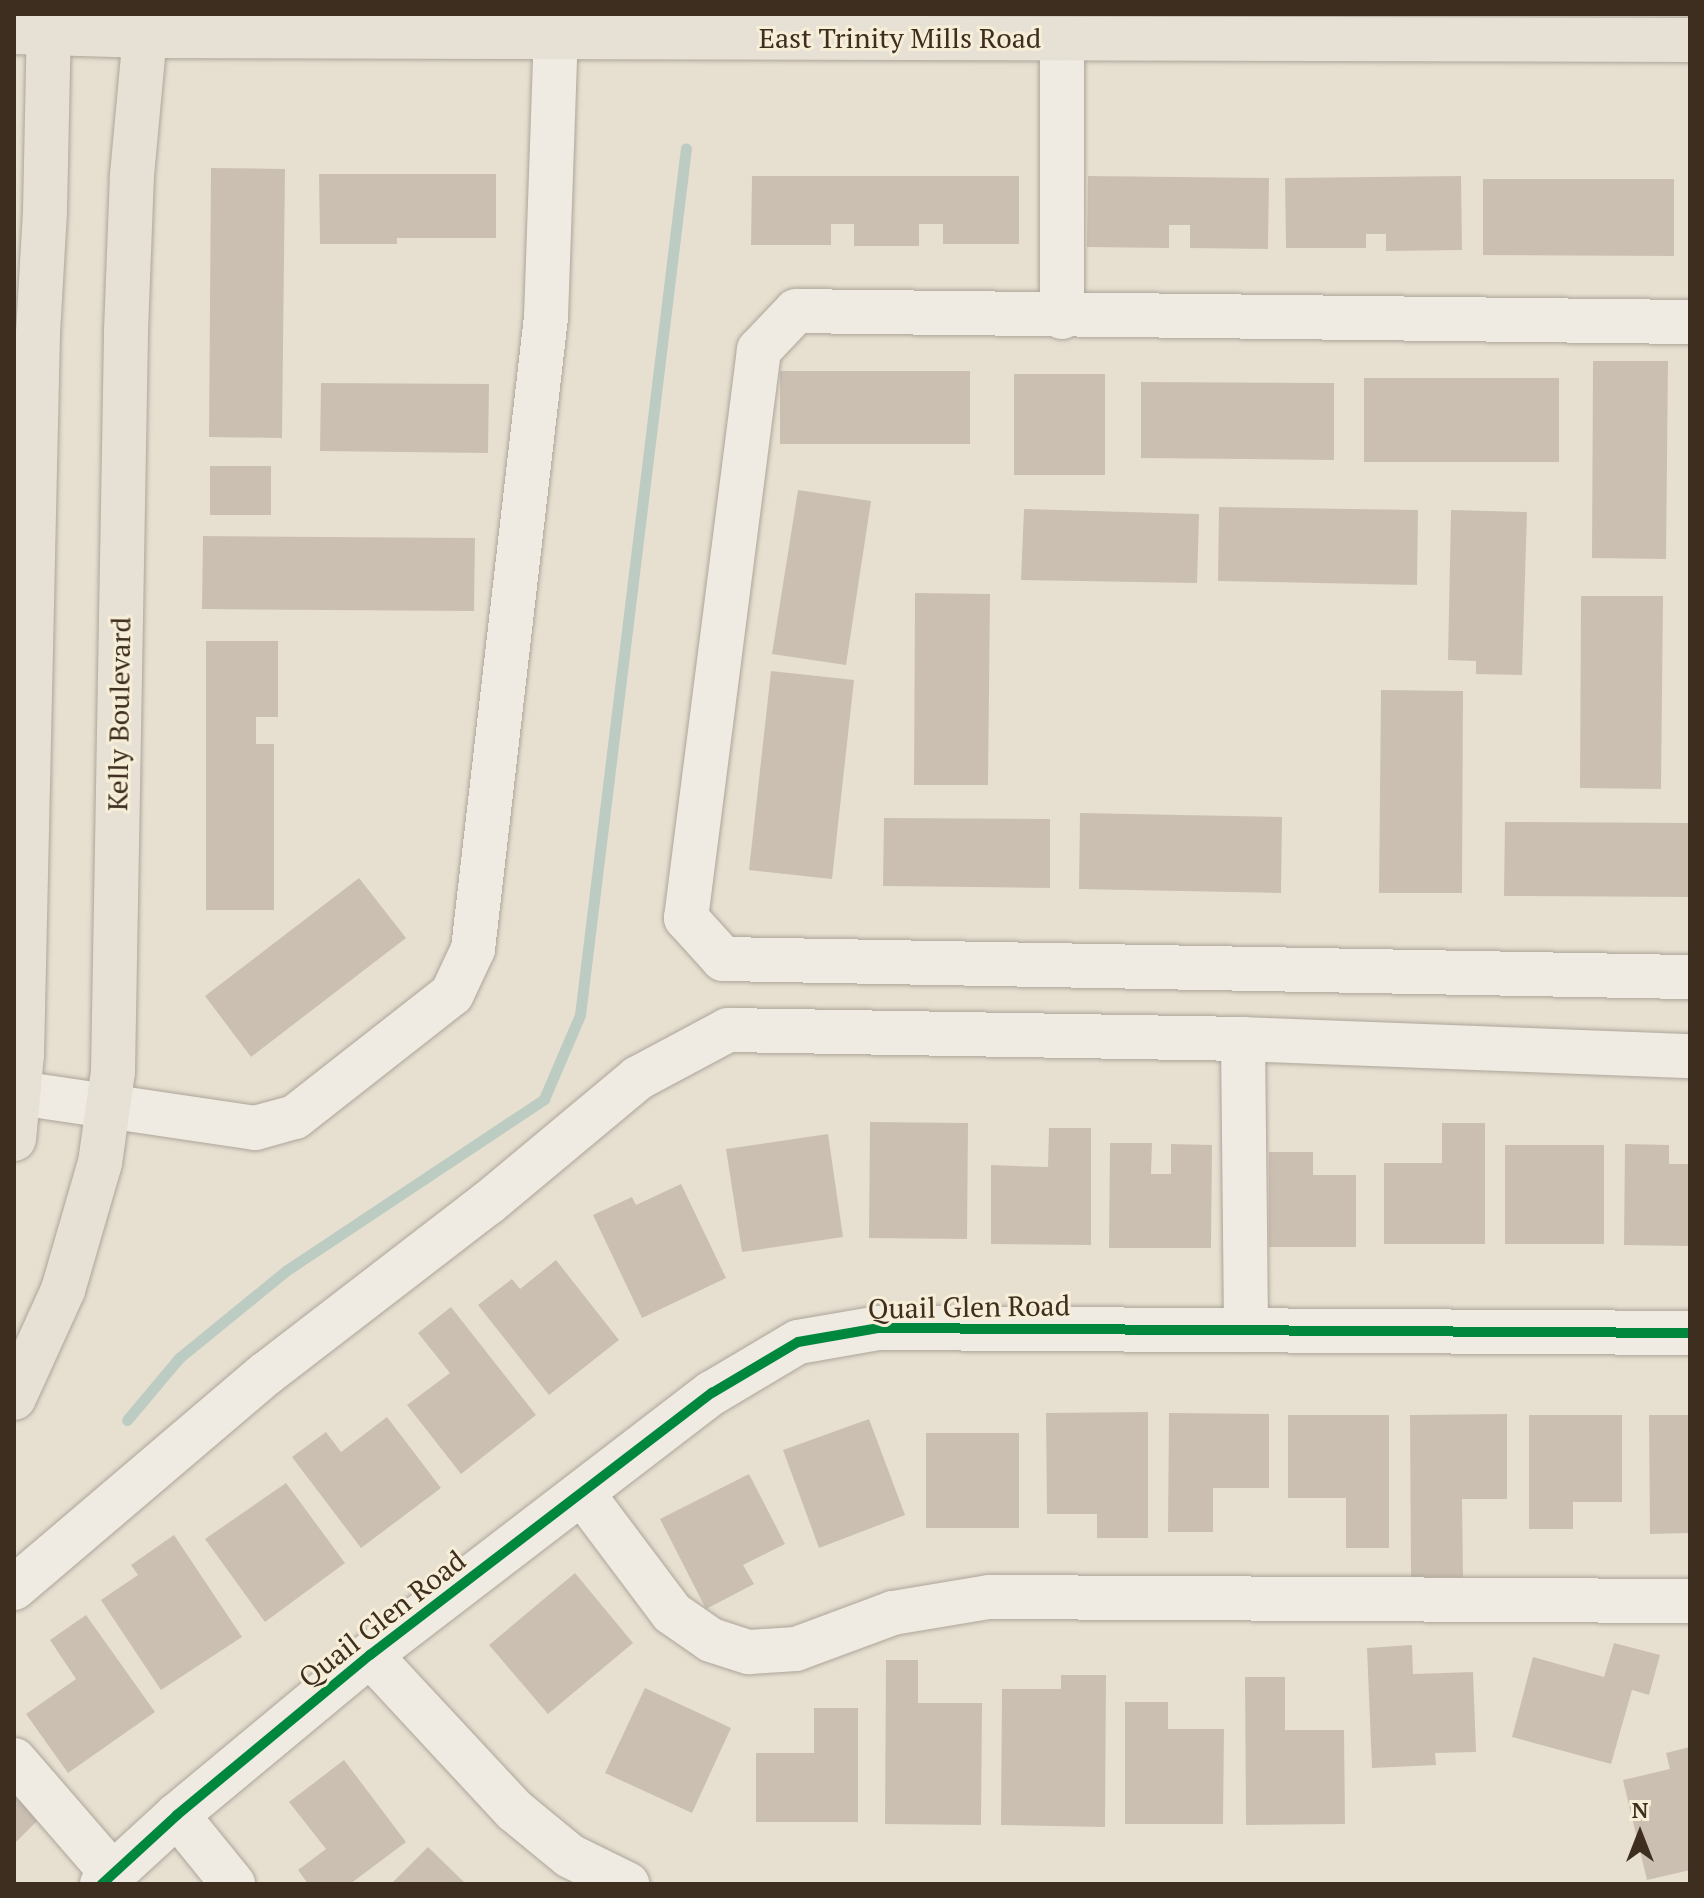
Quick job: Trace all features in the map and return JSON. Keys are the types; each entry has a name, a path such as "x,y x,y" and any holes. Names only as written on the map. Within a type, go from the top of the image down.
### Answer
{"main road":[{"name":"East Trinity Mills Road","path":"37,26 147,25 556,36 1062,39 1541,28 1690,40"},
{"name":"Kelly Boulevard","path":"19,1372 63,1290 100,1163 113,1072 126,331 132,175 147,25"},
{"path":"14,1139 19,1093 26,382 46,191 37,26"},
{"path":"14,147 46,191"}],"street":[{"path":"19,1093 255,1128 295,1117 452,994 473,949 546,317 556,36"},
{"path":"1062,39 1062,317"},
{"path":"1690,322 1062,317 796,311 759,350 686,918 723,959 1690,977"},
{"path":"14,1588 267,1373 488,1203 638,1078 728,1030 1243,1039 1690,1056"},
{"path":"1243,1039 1246,1330"},
{"name":"Quail Glen Road","path":"107,1878 177,1815 370,1655 712,1393 798,1342 878,1328 1690,1333"},
{"path":"582,1493 672,1613 711,1640 749,1652 796,1649 893,1613 989,1597 1690,1601"},
{"path":"370,1655 514,1810 570,1856 627,1884"},
{"path":"14,1760 107,1878"},
{"path":"177,1815 233,1884"}],"building":[{"path":"211,168 285,169 282,438 209,437"},
{"path":"319,174 496,174 496,238 397,238 397,244 320,244"},
{"path":"752,176 1019,176 1019,244 943,244 943,224 919,224 919,246 854,246 854,224 831,224 831,245 751,245"},
{"path":"1088,176 1269,178 1268,249 1190,248 1190,225 1169,225 1169,248 1087,247"},
{"path":"1461,176 1462,250 1386,251 1386,234 1366,234 1366,248 1286,248 1285,178"},
{"path":"1483,179 1674,179 1674,256 1483,255"},
{"path":"1593,361 1668,361 1666,559 1592,558"},
{"path":"780,371 970,371 970,444 780,444"},
{"path":"1014,374 1105,374 1105,475 1014,475"},
{"path":"1364,378 1559,378 1559,462 1364,462"},
{"path":"1141,382 1334,383 1334,460 1141,458"},
{"path":"321,383 489,384 488,453 320,451"},
{"path":"210,466 271,466 271,515 210,515"},
{"path":"798,490 871,501 846,665 772,654"},
{"path":"1219,507 1418,510 1417,585 1218,581"},
{"path":"1024,509 1199,514 1197,583 1021,580"},
{"path":"1451,510 1527,512 1522,675 1476,674 1476,661 1448,660"},
{"path":"203,536 475,538 474,611 202,609"},
{"path":"915,593 990,594 988,785 914,785"},
{"path":"1581,596 1663,596 1661,789 1580,788"},
{"path":"206,641 278,641 278,717 256,717 256,744 274,744 274,910 206,910"},
{"path":"771,671 854,680 832,879 749,870"},
{"path":"1381,690 1463,691 1462,893 1379,893"},
{"path":"1080,813 1282,817 1281,893 1079,889"},
{"path":"884,818 1050,819 1050,888 883,886"},
{"path":"1505,822 1690,823 1690,897 1504,896"},
{"path":"359,878 406,938 251,1057 205,996"},
{"path":"870,1122 968,1123 967,1239 869,1238"},
{"path":"1442,1123 1485,1123 1485,1244 1384,1244 1384,1163 1442,1163"},
{"path":"1049,1128 1091,1128 1091,1245 991,1244 991,1165 1048,1167"},
{"path":"828,1134 843,1237 742,1252 726,1149"},
{"path":"1110,1143 1152,1143 1151,1174 1171,1174 1171,1144 1212,1145 1211,1248 1109,1248"},
{"path":"1625,1144 1669,1145 1669,1164 1690,1164 1690,1246 1624,1245"},
{"path":"1505,1145 1604,1145 1604,1244 1505,1244"},
{"path":"1269,1152 1313,1152 1313,1175 1356,1175 1356,1247 1269,1247"},
{"path":"681,1184 726,1278 642,1318 593,1215 632,1197 636,1205"},
{"path":"556,1260 619,1340 549,1395 478,1305 512,1279 520,1289"},
{"path":"451,1307 536,1415 461,1474 407,1405 450,1373 418,1333"},
{"path":"1148,1412 1148,1538 1097,1538 1097,1514 1047,1514 1046,1413"},
{"path":"1169,1413 1269,1414 1269,1488 1213,1488 1213,1532 1168,1532"},
{"path":"1507,1414 1507,1499 1462,1499 1463,1577 1411,1577 1410,1415"},
{"path":"1288,1415 1389,1415 1389,1548 1346,1548 1346,1498 1288,1498"},
{"path":"1529,1415 1622,1415 1622,1502 1573,1502 1573,1529 1529,1529"},
{"path":"1649,1415 1690,1415 1690,1533 1650,1534"},
{"path":"387,1417 441,1488 361,1548 292,1457 326,1432 341,1452"},
{"path":"869,1419 905,1515 819,1548 783,1450"},
{"path":"926,1433 1019,1433 1019,1528 926,1528"},
{"path":"749,1474 785,1544 743,1565 754,1584 706,1609 660,1519"},
{"path":"286,1483 345,1563 265,1622 205,1539"},
{"path":"174,1535 242,1637 161,1690 101,1600 138,1575 131,1565"},
{"path":"575,1573 633,1643 548,1714 489,1645"},
{"path":"86,1615 155,1712 68,1773 26,1714 76,1679 50,1640"},
{"path":"1614,1643 1660,1655 1649,1695 1632,1690 1611,1764 1512,1737 1533,1657 1604,1677"},
{"path":"1412,1645 1413,1674 1473,1672 1476,1752 1435,1753 1436,1765 1372,1768 1367,1648"},
{"path":"886,1660 918,1660 918,1703 982,1703 981,1825 885,1824"},
{"path":"1061,1675 1106,1675 1105,1827 1001,1825 1002,1689 1061,1689"},
{"path":"1245,1677 1285,1677 1285,1730 1344,1730 1345,1824 1246,1825"},
{"path":"645,1688 731,1728 692,1813 605,1773"},
{"path":"1125,1702 1168,1702 1168,1729 1224,1729 1223,1824 1125,1824"},
{"path":"814,1708 858,1708 858,1822 756,1822 756,1753 814,1753"},
{"path":"1690,1747 1690,1870 1647,1880 1623,1780 1670,1769 1666,1753"},
{"path":"344,1760 406,1842 350,1884 308,1884 298,1870 326,1849 289,1802"},
{"path":"14,1796 39,1819 14,1844"},
{"path":"428,1847 466,1884 391,1884"}],"waterway":[{"path":"127,1420 179,1358 287,1270 544,1099 580,1015 686,148"}],"cycle path":[{"path":"102,1884 177,1815 370,1655 712,1393 798,1342 878,1328 1690,1333"}]}
